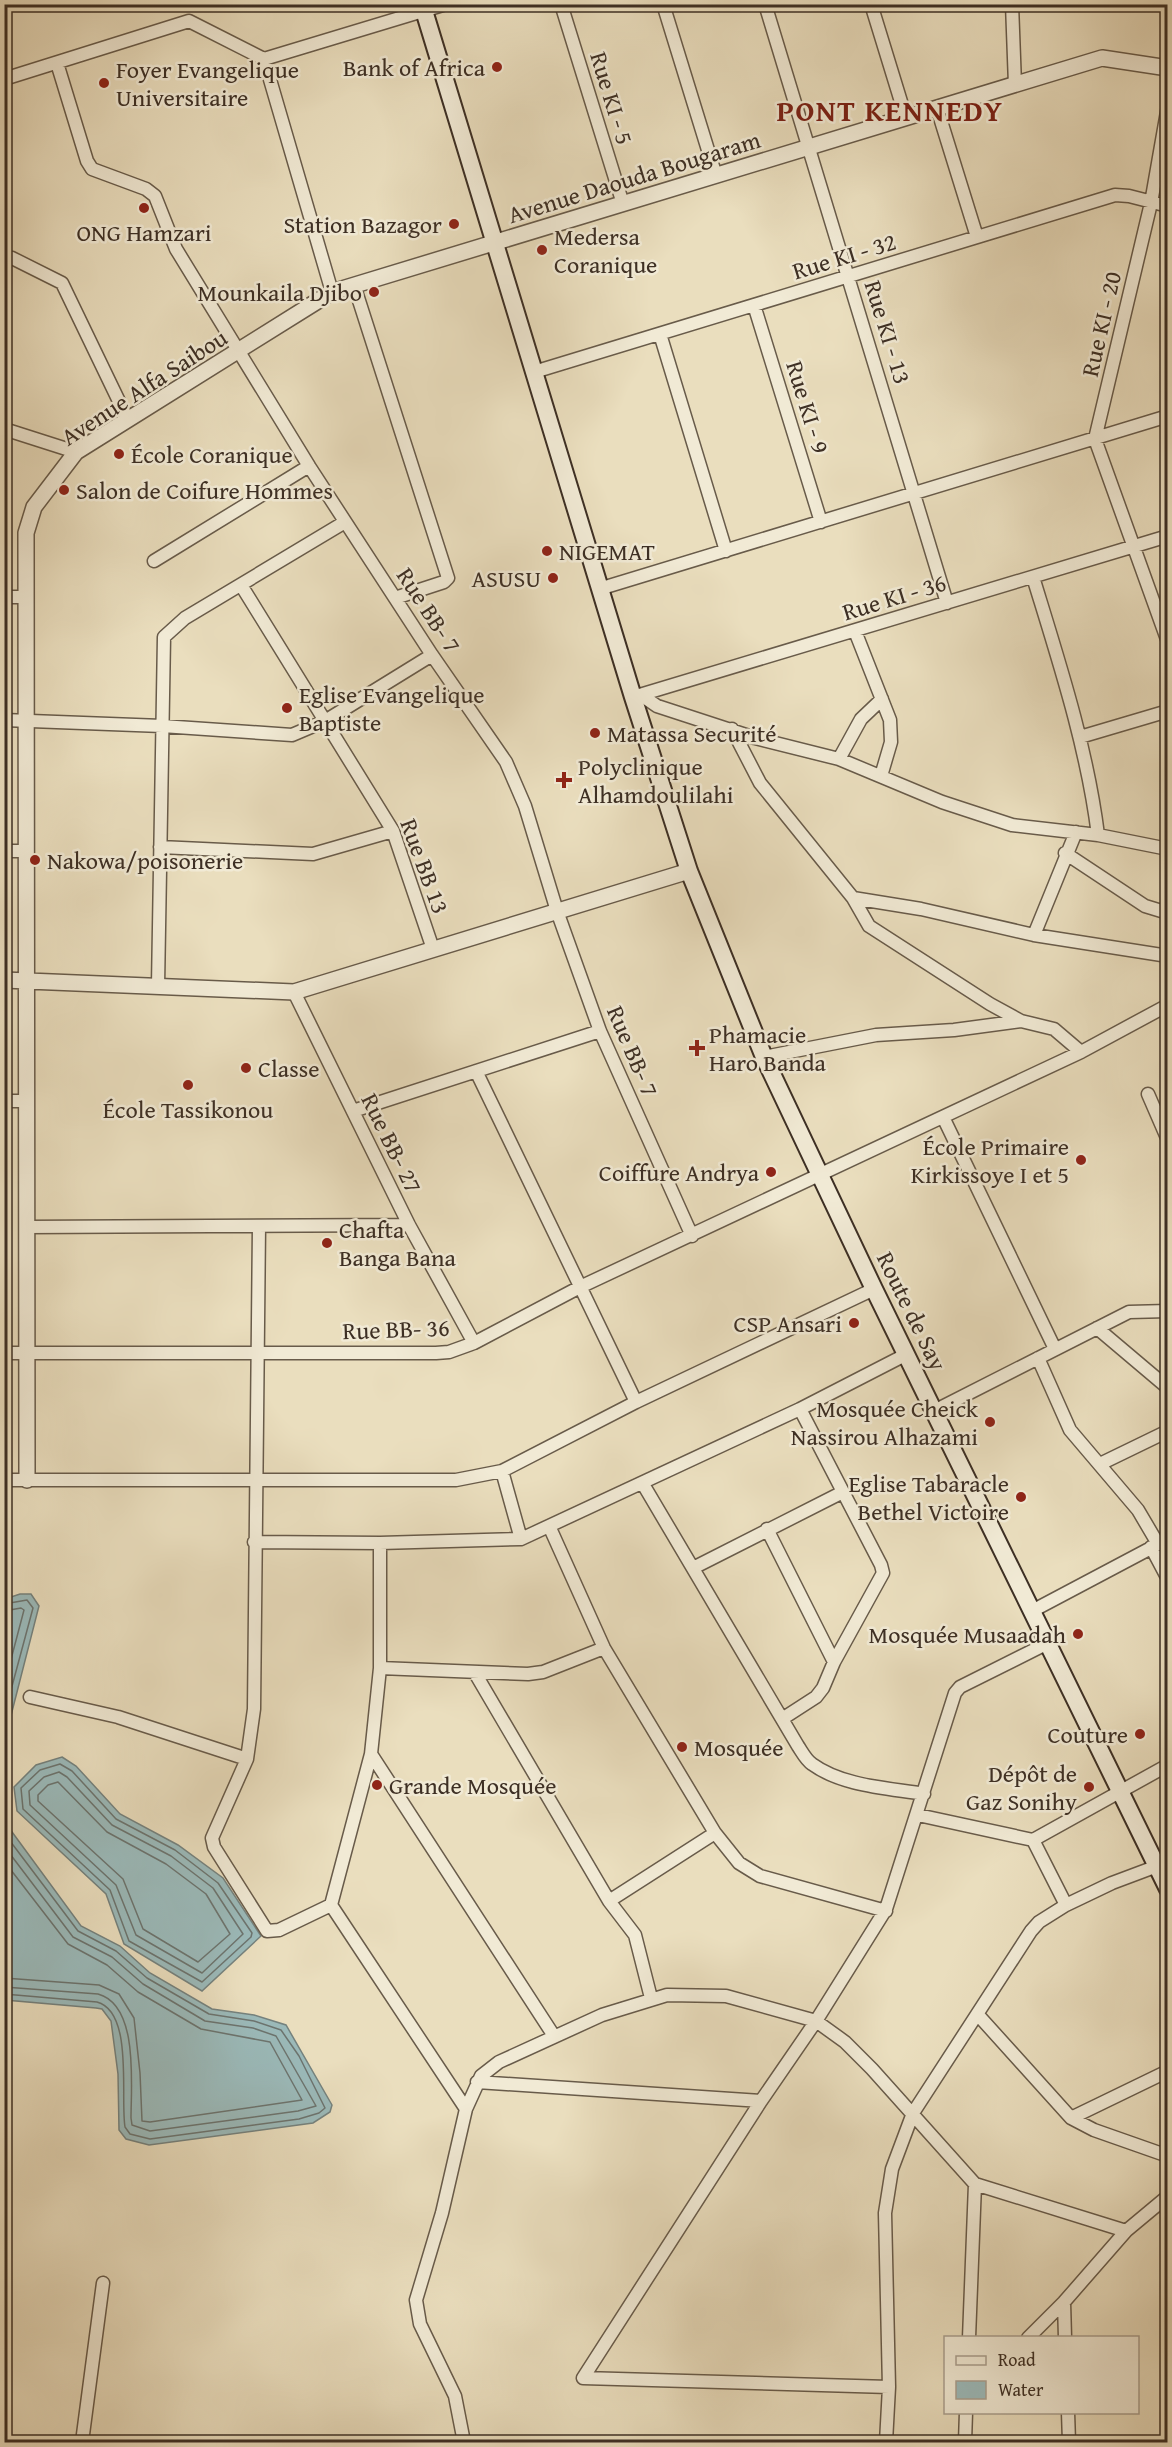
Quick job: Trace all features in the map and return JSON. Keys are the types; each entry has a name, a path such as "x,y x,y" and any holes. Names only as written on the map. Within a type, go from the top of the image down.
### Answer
{"main road":[{"name":"Route de Say","path":"423,8 599,589 637,696 690,871 764,1057 874,1289 908,1354 1119,1790 1162,1865 1167,1889"}],"street":[{"path":"4,79 189,21 264,59 423,8 446,4"},
{"name":"Rue KI - 5","path":"561,4 623,204"},
{"path":"663,4 716,176"},
{"name":"Rue KI - 13","path":"765,4 947,603"},
{"path":"871,4 906,118"},
{"path":"1012,4 1015,85"},
{"name":"Avenue Daouda Bougaram","path":"494,243 1102,58 1167,68"},
{"path":"264,59 332,292"},
{"name":"Rue BB- 7","path":"57,63 87,161 92,169 146,189 155,196 176,249 309,466 432,655 506,762 525,806 557,911 600,1031 692,1236"},
{"name":"Rue KI - 20","path":"1095,439 1151,203 1167,106"},
{"path":"937,108 977,237"},
{"name":"Rue KI - 32","path":"534,372 1115,195 1129,196 1167,206"},
{"name":"Avenue Alfa Saibou","path":"27,1480 25,720 28,520 34,507 76,452 332,292 494,243"},
{"path":"4,257 12,258 62,284 128,420"},
{"path":"354,285 448,578 444,582 395,597"},
{"name":"Rue KI - 9","path":"754,305 821,522"},
{"path":"660,334 726,551"},
{"path":"599,589 1167,416"},
{"path":"4,429 76,452"},
{"path":"1095,439 1135,546 1167,642"},
{"path":"154,561 309,466"},
{"path":"158,986 164,638 185,618 345,522"},
{"name":"Rue KI - 36","path":"637,696 1167,536"},
{"path":"1033,577 1080,737 1092,786 1098,835"},
{"name":"Rue BB 13","path":"241,585 393,831 433,949"},
{"path":"4,597 26,597"},
{"path":"855,631 874,685 890,720 891,742 881,776"},
{"path":"4,720 162,726 282,736 303,732 325,722 432,655"},
{"path":"637,696 657,706 773,744 839,759 942,802 1012,825 1098,835 1167,849"},
{"path":"839,759 861,718 882,699"},
{"path":"1080,737 1167,711"},
{"path":"732,729 760,783 853,898 869,926 1021,1021 1054,1029 1081,1052"},
{"path":"159,847 312,854 393,831"},
{"path":"1034,935 1065,853 1076,832"},
{"path":"4,851 26,851"},
{"path":"1065,853 1145,906 1166,916"},
{"path":"4,980 294,992 690,871"},
{"path":"853,898 921,909 1034,935 1167,956"},
{"name":"Rue BB- 27","path":"294,992 409,1225 474,1343"},
{"name":"Rue BB- 36","path":"4,1353 449,1352 474,1343 580,1287 1081,1052 1167,1005"},
{"path":"764,1057 876,1035 954,1030 1021,1021"},
{"path":"353,1111 600,1031"},
{"path":"476,1071 636,1402"},
{"path":"1148,1094 1167,1140"},
{"path":"4,1101 27,1101"},
{"path":"943,1117 1055,1349"},
{"path":"27,1227 409,1225"},
{"path":"259,1226 254,1709 248,1759 231,1799 214,1829 212,1838 214,1847 267,1931 279,1930 331,1905"},
{"path":"4,1480 456,1480 502,1471 636,1402 874,1289"},
{"path":"934,1411 1129,1312 1167,1311"},
{"path":"1097,1328 1167,1388"},
{"path":"254,1542 380,1543 521,1539 550,1528 800,1409 908,1354"},
{"path":"1038,1358 1070,1430 1138,1510 1159,1543 1167,1579"},
{"path":"782,1719 816,1698 823,1688 834,1662 882,1573 881,1565 800,1409"},
{"path":"1100,1464 1167,1431"},
{"path":"502,1471 521,1539"},
{"path":"643,1484 810,1763 828,1773 862,1784 924,1794"},
{"path":"693,1568 843,1492"},
{"path":"550,1528 604,1648 715,1833 739,1863 760,1876 886,1911"},
{"path":"767,1530 834,1662"},
{"path":"380,1543 381,1668 371,1754 331,1905 466,2109"},
{"path":"1032,1611 1159,1543"},
{"path":"889,2386 583,2378 886,1911 955,1693 960,1687 1048,1643"},
{"path":"381,1668 543,1672 604,1648"},
{"path":"475,1672 609,1900 635,1935 651,1998"},
{"path":"30,1697 118,1717 248,1759"},
{"path":"371,1754 554,2036"},
{"path":"918,1815 1033,1840 1167,1765"},
{"path":"609,1900 715,1833"},
{"path":"1033,1840 1066,1905"},
{"path":"886,2442 889,2386 885,2206 892,2169 913,2113 1035,1926 1066,1905 1112,1883 1162,1865"},
{"path":"464,2442 455,2396 420,2324 416,2300 442,2213 466,2109 477,2082 499,2062 602,2015 651,1998 680,1994 718,1995 816,2020 850,2047 913,2113 975,2184 1126,2231"},
{"path":"978,2016 1071,2118 1094,2130 1167,2156"},
{"path":"1071,2118 1167,2071"},
{"path":"477,2082 761,2101"},
{"path":"969,2336 975,2184"},
{"path":"1029,2336 1064,2302 1126,2231 1167,2196"},
{"path":"82,2442 103,2283"},
{"path":"1064,2302 1065,2336"},
{"path":"965,2442 966,2414"},
{"path":"1068,2414 1069,2442"}],"water":[{"path":"20,1594 31,1594 39,1606 5,1739 5,1599"},
{"path":"62,1757 76,1766 120,1814 178,1845 223,1878 261,1936 202,1991 124,1944 106,1894 17,1811 14,1787 36,1765"},
{"path":"4,1821 81,1926 120,1946 150,1973 212,2009 254,2015 286,2025 332,2105 330,2112 313,2123 149,2145 126,2139 119,2130 118,2074 111,2021 102,2009 5,2000"}],"place":[{"name":"Bank of Africa","path":"497,67"},
{"name":"Foyer Evangelique Universitaire","path":"104,83"},
{"name":"ONG Hamzari","path":"144,208"},
{"name":"Station Bazagor","path":"454,224"},
{"name":"Medersa Coranique","path":"542,250"},
{"name":"Mounkaila Djibo","path":"374,292"},
{"name":"École Coranique","path":"119,454"},
{"name":"Salon de Coifure Hommes","path":"64,490"},
{"name":"NIGEMAT","path":"547,551"},
{"name":"ASUSU","path":"553,578"},
{"name":"Eglise Evangelique Baptiste","path":"287,708"},
{"name":"Matassa Securité","path":"595,733"},
{"name":"Polyclinique Alhamdoulilahi","path":"564,780"},
{"name":"Nakowa/poisonerie","path":"35,860"},
{"name":"Phamacie Haro Banda","path":"697,1048"},
{"name":"Classe","path":"246,1068"},
{"name":"École Tassikonou","path":"188,1085"},
{"name":"École Primaire Kirkissoye I et 5","path":"1081,1160"},
{"name":"Coiffure Andrya","path":"771,1172"},
{"name":"Chafta Banga Bana","path":"327,1243"},
{"name":"CSP Ansari","path":"854,1323"},
{"name":"Mosquée Cheick Nassirou Alhazami","path":"990,1422"},
{"name":"Eglise Tabaracle Bethel Victoire","path":"1021,1497"},
{"name":"Mosquée Musaadah","path":"1078,1634"},
{"name":"Couture","path":"1140,1734"},
{"name":"Mosquée","path":"682,1747"},
{"name":"Grande Mosquée","path":"377,1785"},
{"name":"Dépôt de Gaz Sonihy","path":"1089,1787"}],"district":[{"name":"PONT KENNEDY","path":"890,110"}]}
